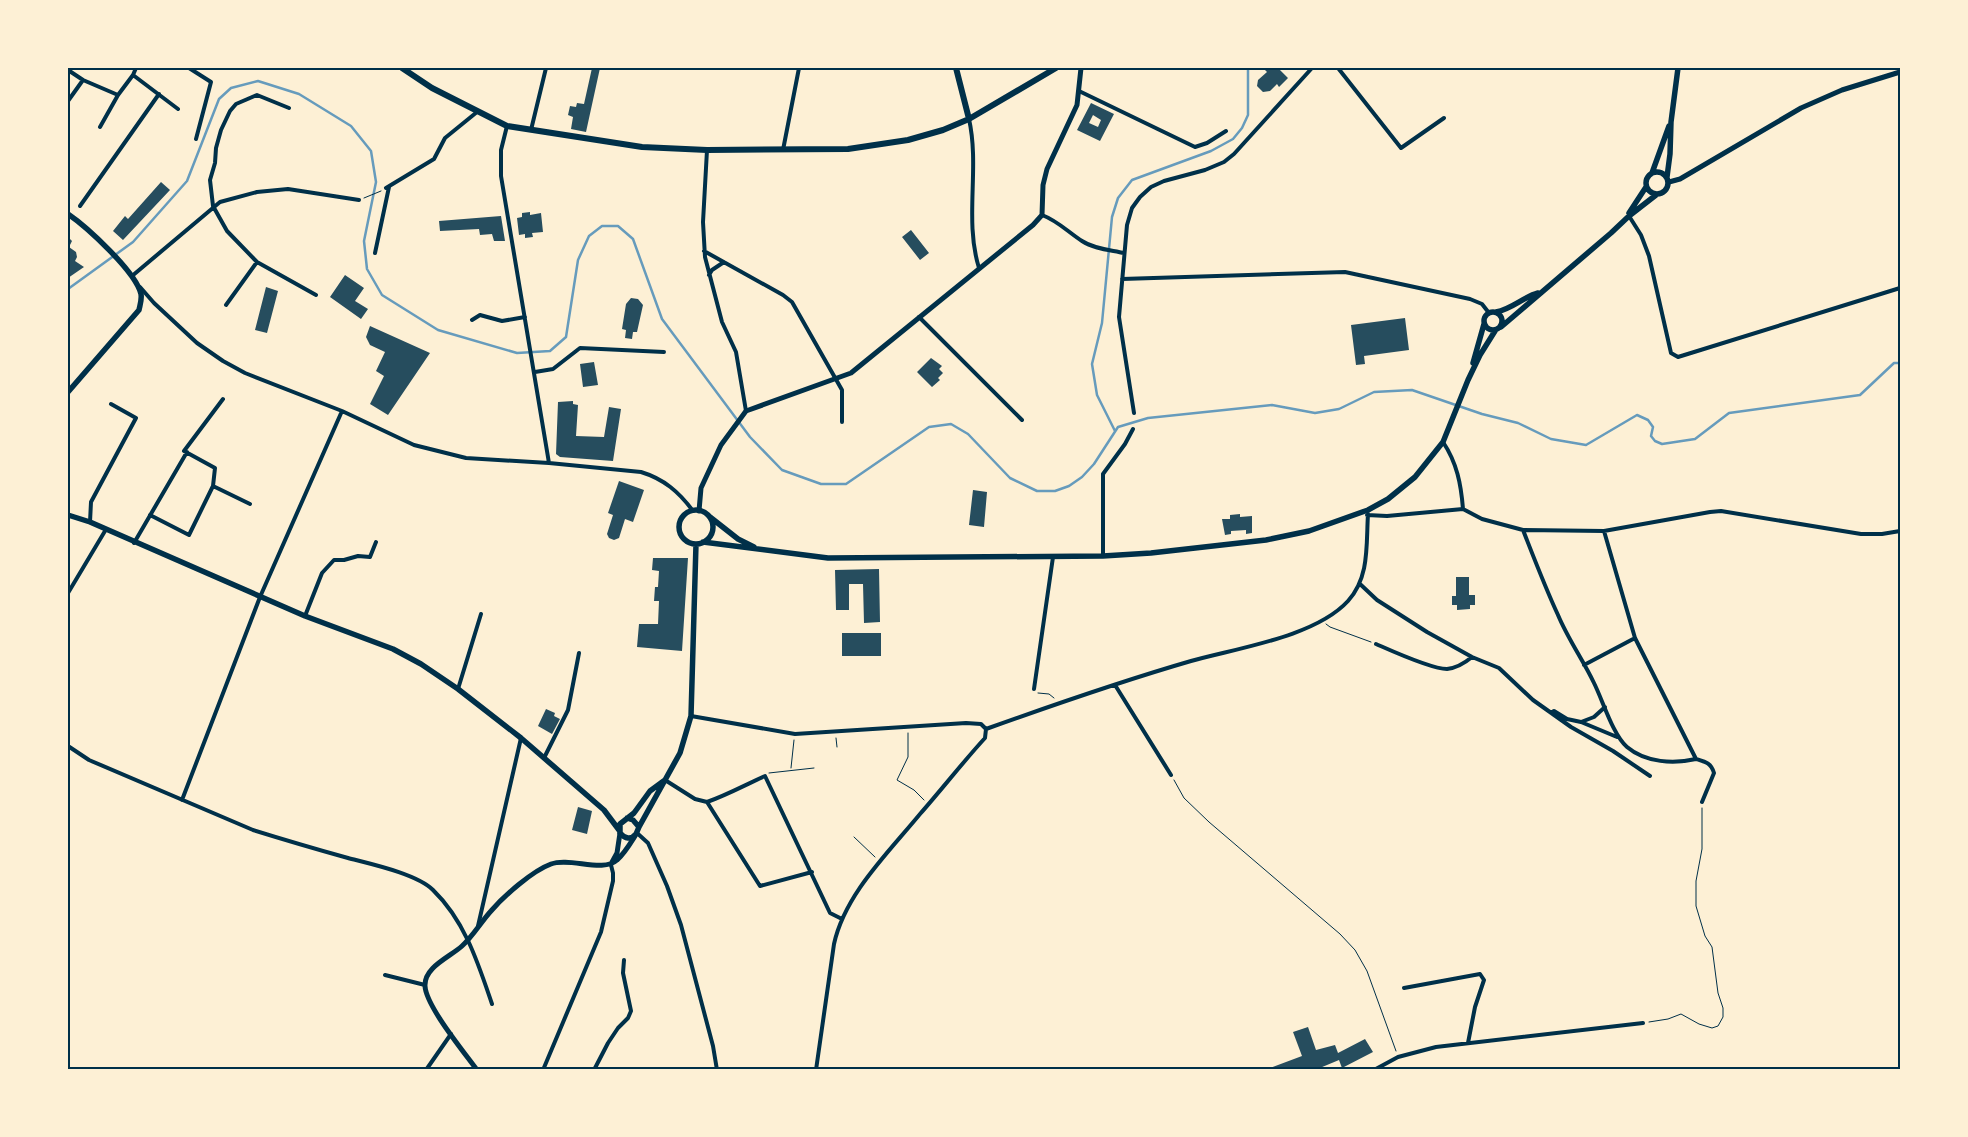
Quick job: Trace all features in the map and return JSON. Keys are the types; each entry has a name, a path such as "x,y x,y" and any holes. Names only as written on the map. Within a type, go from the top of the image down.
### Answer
{"main road":[{"path":"402,68 432,88 507,126 642,147 707,150 848,149 906,140 943,130 969,119 1056,68"},
{"path":"956,68 969,119"},
{"path":"1468,380 1495,331 1527,306 1538,293 1627,217 1656,195 1662,194 1668,189 1671,122 1678,68"},
{"path":"1627,217 1646,187 1646,179 1652,173 1671,122"},
{"path":"1652,173 1657,172 1668,179"},
{"path":"1646,187 1656,195"},
{"path":"68,214 89,230 109,251 133,279 141,295 138,310 68,392"},
{"path":"758,549 738,539 708,516 696,511 683,517 679,528 684,540 828,558 1103,556 1151,553 1266,540 1309,531 1368,513 1409,482 1428,463 1442,442 1468,380 1484,318 1493,312 1505,310 1530,295 1538,293"},
{"path":"1493,312 1502,317 1501,327"},
{"path":"1484,324 1488,330 1495,331"},
{"path":"68,515 90,522 134,543 305,616 393,649 421,664 458,689 521,738 604,810 620,832 627,838 637,832 680,753 691,716 699,543"},
{"path":"699,543 710,536 712,531 711,521 708,516"},
{"path":"620,832 622,821 639,806 650,791 665,780"},
{"path":"627,818 633,820 637,832"}],"street":[{"path":"100,127 136,68"},
{"path":"189,68 211,82 196,139"},
{"path":"531,130 546,68"},
{"path":"783,150 799,68"},
{"path":"696,511 701,488 721,445 744,413 837,380 856,369 1033,225 1042,215 1043,185 1047,170 1077,105 1080,68"},
{"path":"1134,414 1119,317 1127,225 1132,208 1151,187 1164,180 1204,170 1224,162 1234,154 1312,68"},
{"path":"1338,68 1401,148 1444,118"},
{"path":"68,70 83,80 118,95"},
{"path":"1668,179 1680,179 1802,108 1842,90 1900,72"},
{"path":"133,75 178,109"},
{"path":"68,101 83,80"},
{"path":"1079,91 1195,147 1207,143 1226,131"},
{"path":"80,206 159,94"},
{"path":"289,108 257,95 236,104 230,110 221,130 210,180 213,206 227,231 257,262 316,295"},
{"path":"375,253 388,187 434,159 445,138 477,112"},
{"path":"969,119 972,132 974,169 972,222 979,268"},
{"path":"507,126 501,150 501,176 549,463"},
{"path":"707,150 702,222 704,251 722,322 736,352 744,413"},
{"path":"359,200 288,189 257,192 226,200 213,206 133,279 154,303 197,343 223,361 245,373 342,411 390,435 435,452 466,458 629,470 652,475 679,493 696,511"},
{"path":"1042,215 1054,219 1084,242 1095,247 1124,253"},
{"path":"1627,217 1641,235 1649,256 1670,353 1674,356 1678,357 1900,288"},
{"path":"704,251 788,298 842,390 842,422"},
{"path":"226,305 257,262"},
{"path":"709,275 718,264 724,262"},
{"path":"1122,279 1353,272 1470,299 1482,304 1493,312"},
{"path":"472,320 480,315 502,321 525,317"},
{"path":"919,317 1022,420"},
{"path":"535,372 553,370 580,348 664,352"},
{"path":"150,515 189,535 213,486 215,468 184,450 223,399"},
{"path":"90,522 91,502 136,418 111,404"},
{"path":"182,800 260,597 342,411"},
{"path":"1103,556 1103,474 1125,444 1133,429"},
{"path":"1442,442 1449,452 1460,478 1463,509"},
{"path":"134,543 187,452"},
{"path":"213,486 250,504"},
{"path":"986,729 1056,704 1191,661 1279,638 1325,619 1349,600 1360,584 1365,567 1368,513 1387,516 1463,509 1482,519 1523,530 1604,531 1721,511 1861,534 1882,534 1900,531"},
{"path":"68,593 105,530"},
{"path":"1523,530 1558,616 1605,707 1617,737"},
{"path":"1604,531 1635,638 1696,759"},
{"path":"305,616 322,573 334,560 344,560 358,556 370,557 376,542"},
{"path":"1034,688 1053,557"},
{"path":"1360,584 1377,600 1427,632 1472,657 1499,668 1533,700 1551,713 1650,776"},
{"path":"458,689 481,614"},
{"path":"1584,665 1635,638"},
{"path":"1376,644 1408,658 1448,669 1464,664 1472,657"},
{"path":"544,758 568,710 579,653"},
{"path":"1116,686 1171,775"},
{"path":"1581,722 1594,717 1605,707"},
{"path":"1551,713 1554,711 1567,719 1581,722 1617,737 1639,755 1652,760 1682,762 1696,759 1706,762 1712,766 1714,773 1702,802"},
{"path":"691,716 795,734 836,733 966,723 980,724 986,729"},
{"path":"816,1070 834,944 842,919 861,887 986,738 986,729"},
{"path":"477,928 521,738"},
{"path":"68,746 89,760 272,836 389,869 432,888 446,904 469,939 492,1004"},
{"path":"707,802 729,794 765,776 830,913 842,919"},
{"path":"665,780 687,794 707,802 760,886 812,872"},
{"path":"543,1070 601,932 613,881 611,864 617,853 620,832"},
{"path":"477,1070 428,998 425,985 430,972 469,939 491,910 520,884 550,864 567,861 611,864 618,860 637,832 648,843 667,886 681,925 713,1046 717,1070"},
{"path":"594,1070 608,1043 618,1028 628,1018 630,1011 623,974 624,960"},
{"path":"1404,988 1480,974 1484,980 1475,1007 1468,1043"},
{"path":"385,975 425,985"},
{"path":"1374,1070 1398,1057 1436,1047 1643,1023"},
{"path":"426,1070 451,1034"}],"path":[{"path":"359,200 388,187"},
{"path":"1325,619 1330,627 1376,644"},
{"path":"1034,688 1036,692 1054,697 1056,704"},
{"path":"908,727 908,756 897,780 914,790 928,805"},
{"path":"836,733 837,747"},
{"path":"791,770 795,734"},
{"path":"765,776 771,772 814,768"},
{"path":"1171,775 1184,798 1208,822 1340,934 1355,950 1367,971 1398,1057"},
{"path":"1643,1023 1668,1019 1681,1014 1706,1027 1712,1028 1718,1026 1723,1017 1712,947 1705,936 1696,906 1695,895 1702,849 1702,802"},
{"path":"854,837 881,862"}],"building":[{"path":"592,68 600,68 586,132 571,129 573,117 568,115 570,106 576,107 577,103 584,104"},
{"path":"1263,68 1280,68 1288,78 1279,87 1277,84 1270,91 1263,92 1257,86 1258,80 1267,72"},
{"path":"1091,103 1114,114 1100,141 1077,130","holes":["1093,115 1101,120 1098,127 1089,123"]},
{"path":"161,182 170,190 123,240 113,231 125,216 128,219"},
{"path":"530,212 530,215 541,213 543,232 532,233 533,237 525,238 525,234 519,235 517,218 522,217 522,213"},
{"path":"501,216 505,241 494,241 492,234 480,235 479,229 440,231 439,221"},
{"path":"911,230 929,253 920,260 902,237"},
{"path":"68,237 72,241 69,247 76,252 77,257 75,261 84,267 68,278"},
{"path":"345,275 364,288 355,301 368,309 361,319 330,297"},
{"path":"266,287 278,291 267,333 255,330"},
{"path":"631,298 638,299 643,305 637,332 633,332 632,339 625,338 626,330 622,329 626,304"},
{"path":"1405,318 1409,350 1364,356 1365,364 1356,365 1351,325"},
{"path":"370,326 430,353 388,415 370,404 384,376 376,371 385,352 370,345 366,337"},
{"path":"931,358 942,366 939,369 943,373 938,378 940,380 932,387 917,372"},
{"path":"594,362 598,385 583,387 580,364"},
{"path":"573,401 573,404 578,405 576,436 604,437 609,407 621,409 613,461 560,457 556,454 558,402"},
{"path":"619,481 644,490 633,522 625,519 619,538 614,540 609,538 607,534 613,515 608,513"},
{"path":"973,490 987,492 984,527 969,525"},
{"path":"1240,514 1240,517 1252,516 1252,533 1246,534 1246,530 1231,531 1231,534 1225,535 1222,519 1230,519 1230,515"},
{"path":"653,558 688,558 682,651 637,647 639,624 658,624 659,601 654,601 655,587 658,587 659,571 652,570"},
{"path":"879,569 880,622 864,623 863,584 849,584 849,610 836,610 835,570"},
{"path":"1456,577 1469,577 1469,595 1475,595 1475,605 1470,605 1470,609 1457,610 1457,605 1452,605 1452,596 1456,596"},
{"path":"842,633 881,633 881,656 842,656"},
{"path":"546,709 555,713 554,716 560,719 552,734 538,726"},
{"path":"578,807 592,811 587,834 572,830"},
{"path":"1308,1027 1316,1050 1335,1045 1338,1053 1365,1039 1373,1052 1342,1068 1339,1060 1315,1070 1265,1070 1302,1056 1293,1032"}],"waterway":[{"path":"1115,431 1097,395 1092,364 1102,323 1112,217 1118,198 1132,180 1211,151 1233,139 1242,128 1248,115 1248,68"},
{"path":"68,289 133,242 187,181 219,99 231,88 258,81 299,94 351,126 371,151 376,182 364,241 367,269 382,295 438,330 517,353 550,351 566,337 578,260 589,236 602,226 618,226 633,239 662,319 750,437 782,470 821,484 846,484 929,427 951,424 968,434 1010,478 1037,491 1055,491 1069,486 1082,477 1094,464 1118,427 1148,418 1272,405 1315,413 1339,409 1374,392 1412,390 1482,414 1518,423 1551,439 1586,445 1637,415 1648,420 1653,427 1651,436 1655,441 1662,444 1695,439 1729,413 1860,395 1894,363 1900,363"}]}
